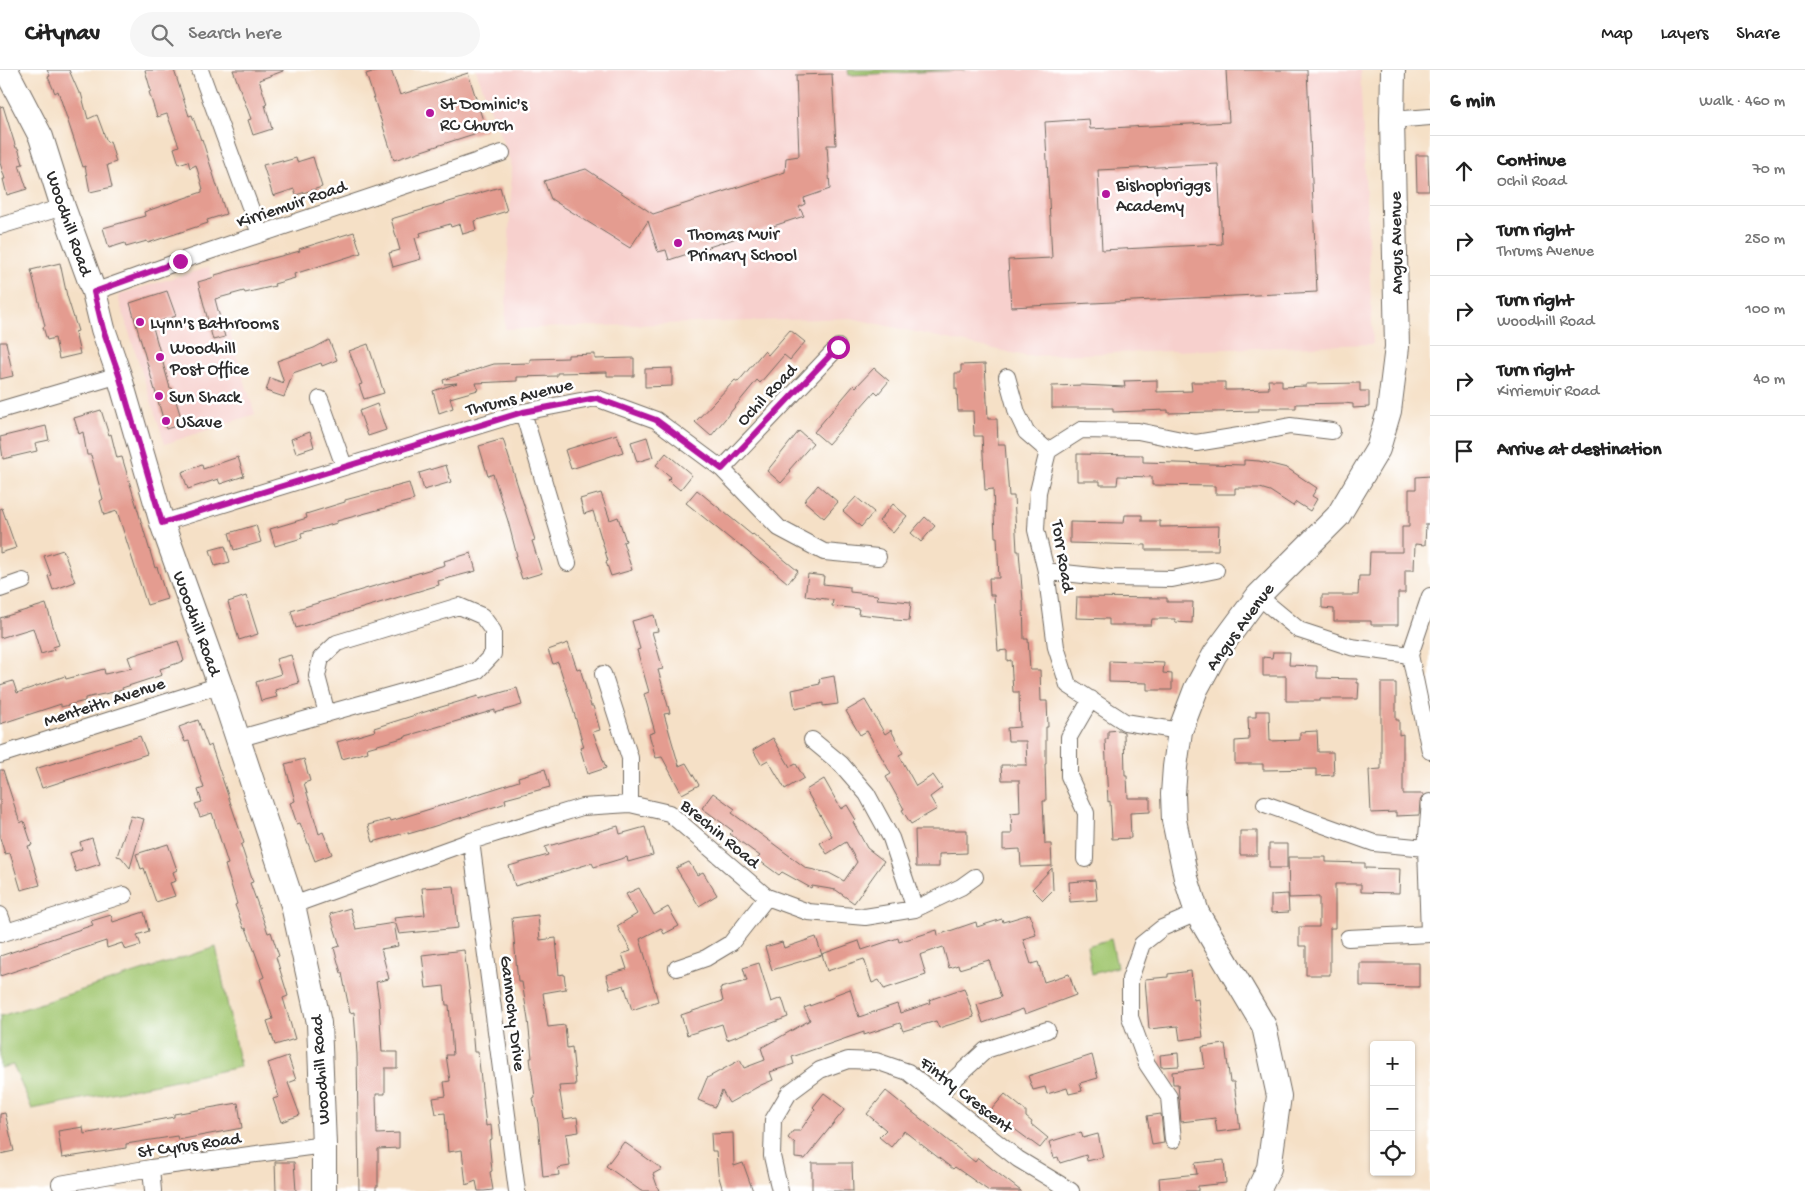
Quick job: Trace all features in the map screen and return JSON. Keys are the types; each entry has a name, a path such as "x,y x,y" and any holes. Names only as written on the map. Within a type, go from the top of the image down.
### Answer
{"street":[{"name":"Woodhill Road","path":"6,70 41,137 63,207 94,292 103,329 119,375 162,523 220,685 293,905 319,1022 324,1191"},
{"path":"200,70 260,234"},
{"name":"Angus Avenue","path":"1258,1191 1269,1168 1278,1096 1264,1026 1198,913 1186,878 1174,820 1173,794 1180,731 1196,689 1215,654 1258,596 1338,516 1378,449 1389,412 1397,347 1392,120 1393,70"},
{"path":"1392,120 1430,117"},
{"name":"Kirriemuir Road","path":"94,292 180,261 502,153"},
{"path":"0,226 63,207"},
{"name":"Ochil Road","path":"722,469 838,347"},
{"path":"0,410 119,375"},
{"path":"1008,377 1017,413 1026,432 1048,451 1082,430 1138,431 1196,443 1290,426 1332,431"},
{"name":"Thrums Avenue","path":"162,523 523,412 596,398 656,420 722,469 779,528 824,552 878,557"},
{"path":"320,399 344,466"},
{"path":"523,412 568,564"},
{"name":"Torr Road","path":"1048,451 1038,492 1036,530 1046,571 1056,648 1068,685 1124,722 1180,731"},
{"path":"1046,571 1111,578 1172,579 1216,570"},
{"path":"0,589 23,581"},
{"path":"1258,596 1299,630 1351,647 1410,655"},
{"path":"1430,596 1410,655 1430,751"},
{"path":"237,739 327,714 477,671 493,654 493,631 482,616 459,606 337,643 321,658 317,676 327,714"},
{"path":"603,674 630,758 630,804"},
{"name":"Menteith Avenue","path":"0,755 220,685"},
{"path":"1085,859 1086,813 1069,776 1069,737 1091,699"},
{"path":"812,740 841,764 867,794 891,838 915,909"},
{"path":"1348,938 1429,933 1426,848 1430,802"},
{"name":"Brechin Road","path":"293,905 471,840 582,807 630,804 669,813 767,897 808,912 865,917 915,909 961,887 975,877"},
{"path":"1265,804 1374,843 1426,848"},
{"name":"Gannochy Drive","path":"471,840 516,1191"},
{"path":"0,915 3,933 124,894"},
{"path":"677,968 706,958 731,943 767,897"},
{"path":"1173,1140 1169,1097 1147,1064 1130,1016 1130,979 1142,944 1162,928 1198,913"},
{"path":"937,1095 986,1050 1047,1030"},
{"name":"Fintry Crescent","path":"780,1191 772,1156 773,1120 789,1093 820,1070 848,1060 876,1061 908,1072 1018,1159 1071,1191"},
{"name":"St Cyrus Road","path":"60,1184 151,1168 324,1145"},
{"path":"151,1168 153,1191"}],"shaded area":[{"name":"Bishopbriggs Academy","path":"476,70 1360,70 1373,344 1026,356 851,318 505,329 512,167"},
{"path":"209,267 255,414 165,444 119,301 120,294"}],"green space":[{"path":"848,70 965,70 849,75"},
{"path":"1111,939 1117,967 1092,974 1087,946"},
{"path":"216,947 240,1067 32,1109 13,1065 0,1068 0,1015"}],"building":[{"path":"47,70 69,70 79,93 81,93 88,119 97,115 107,142 110,141 116,162 107,165 112,187 90,192 85,166 83,167 58,91 55,93"},
{"path":"145,70 174,70 189,116 192,115 202,139 226,214 207,220 208,223 148,243 147,241 126,247 125,243 109,248 103,228 145,216 144,212 202,192 203,189 196,165 190,168 188,161 179,164 174,148 179,146 167,114 157,117 149,92 151,91"},
{"path":"233,70 283,70 259,80 267,104 265,105 272,129 253,135 248,120 251,119"},
{"name":"St Dominic's RC Church","path":"378,70 391,70 400,95 468,73 486,130 394,160 366,74"},
{"path":"1226,70 1307,70 1317,292 1011,307 1008,260 1052,258 1045,122 1089,119 1090,129 1229,122","holes":["1218,164 1222,244 1102,250 1098,170"]},
{"path":"832,74 836,145 827,145 830,189 804,198 805,204 799,207 804,216 669,260 666,250 658,252 648,221 630,248 551,199 544,181 586,169 653,214 785,172 786,158 799,156 796,75"},
{"path":"3,106 23,164 19,165 27,189 7,195 0,163 0,107"},
{"path":"1416,155 1428,155 1429,191 1417,191"},
{"path":"313,157 322,187 296,195 294,189 273,196 263,165 296,158 297,162"},
{"path":"500,187 507,211 474,221 476,230 463,234 460,224 451,227 450,224 420,233 421,236 415,238 421,259 393,267 389,253 400,250 391,219"},
{"path":"354,232 361,253 294,274 295,278 274,284 275,286 245,293 244,291 215,299 225,337 213,340 198,282 215,277 215,275 300,251 299,249"},
{"path":"60,263 67,296 78,331 75,332 80,354 59,359 55,338 47,340 31,270"},
{"path":"167,291 176,316 152,324 170,388 172,388 183,424 166,429 130,303"},
{"path":"790,330 805,342 790,360 784,355 760,383 757,380 711,436 695,422 735,380 738,382 764,351 768,355"},
{"path":"329,340 337,360 322,366 321,363 293,373 284,397 266,391 270,378 284,383 277,361 314,348"},
{"path":"0,342 6,342 13,376 0,379"},
{"path":"368,344 384,393 364,399 359,385 362,384 349,351"},
{"path":"595,354 595,359 634,358 634,376 607,376 607,372 557,373 557,376 517,377 517,381 476,383 478,390 450,398 453,408 439,413 433,391 457,383 444,384 443,380 494,364 530,363 530,359 568,358 568,355"},
{"path":"985,364 988,419 997,419 998,444 1005,444 1009,496 1014,496 1017,551 1019,551 1023,601 1024,639 1028,639 1030,670 1040,670 1041,701 1047,701 1046,801 1043,801 1045,844 1051,844 1052,866 1021,867 1020,849 1003,850 1003,834 1012,834 1011,813 1020,812 1019,780 1002,780 1001,765 1027,765 1026,741 1008,741 1007,728 1020,727 1019,692 1013,692 1011,660 1007,661 1007,650 998,651 994,595 990,595 989,578 999,578 993,489 985,490 982,436 974,436 973,411 958,411 957,389 955,389 955,373 961,373 961,365"},
{"path":"672,368 672,386 645,387 645,369"},
{"path":"874,368 889,381 878,394 875,391 828,444 814,432 854,385 856,387"},
{"path":"1157,380 1157,392 1192,391 1191,382 1225,382 1225,390 1269,389 1268,380 1282,380 1282,387 1306,386 1306,384 1360,383 1360,391 1369,391 1369,407 1353,408 1353,404 1344,403 1296,404 1296,408 1259,408 1259,411 1168,413 1168,410 1113,412 1113,408 1052,408 1052,386 1125,387 1124,381"},
{"path":"377,404 386,430 368,436 359,411"},
{"path":"101,410 109,435 111,434 117,458 122,457 155,568 157,567 167,599 147,605 117,511 104,515 100,501 103,499 91,455 87,455 83,432 79,434 74,418"},
{"path":"46,426 49,440 35,443 37,451 3,459 0,437"},
{"path":"799,431 813,443 789,470 791,472 781,483 767,471"},
{"path":"310,432 314,447 296,453 291,439"},
{"path":"617,434 623,452 571,469 565,450"},
{"path":"647,437 653,457 637,462 631,442"},
{"path":"503,439 535,540 532,541 542,573 522,579 515,557 517,556 508,521 493,474 488,476 479,446"},
{"path":"666,453 692,475 680,490 668,480 671,477 656,465"},
{"path":"1077,454 1143,455 1143,462 1244,465 1244,460 1259,461 1287,468 1317,488 1312,496 1317,499 1310,511 1296,502 1293,506 1270,491 1260,488 1235,488 1235,494 1215,494 1215,486 1152,485 1152,477 1118,476 1117,485 1100,485 1100,481 1077,481"},
{"path":"238,457 244,476 220,484 218,479 188,489 182,472 202,465 203,469"},
{"path":"446,465 451,482 424,490 419,473"},
{"path":"1430,476 1430,524 1426,524 1425,545 1415,544 1414,570 1405,570 1405,593 1398,593 1398,625 1371,625 1371,621 1334,621 1334,609 1322,608 1322,595 1358,595 1359,576 1369,576 1370,552 1402,552 1402,527 1409,527 1409,489 1416,489 1416,477"},
{"path":"409,483 414,500 337,521 337,523 301,533 302,538 275,546 270,529 307,518 306,514 345,502 345,500"},
{"path":"818,485 838,502 824,518 804,501"},
{"path":"697,490 798,571 788,583 686,503"},
{"path":"601,493 610,520 618,517 626,541 623,542 632,570 611,576 593,511 584,514 580,499"},
{"path":"856,497 874,512 861,527 843,511"},
{"path":"893,504 907,516 893,533 879,521"},
{"path":"2,508 16,548 0,553 0,509"},
{"path":"1125,515 1142,515 1142,521 1160,521 1160,527 1219,526 1218,550 1146,550 1146,545 1070,543 1070,522 1124,523"},
{"path":"925,517 935,526 921,542 911,533"},
{"path":"256,525 261,542 234,550 229,533"},
{"path":"225,546 230,562 215,566 210,550"},
{"path":"63,550 75,582 53,590 48,576 51,575 44,556"},
{"path":"471,553 476,571 438,581 439,585 296,628 291,611 445,565 444,561"},
{"path":"808,574 824,576 823,584 850,587 850,592 878,595 877,599 911,602 909,621 858,614 859,609 832,606 833,600 805,596"},
{"path":"246,596 258,634 239,640 228,602"},
{"path":"1077,597 1167,598 1167,602 1193,602 1192,623 1175,622 1175,619 1152,619 1151,625 1109,625 1109,619 1076,618"},
{"path":"46,604 59,645 53,647 54,650 41,654 33,628 0,638 0,618"},
{"path":"654,615 658,631 652,632 663,669 658,670 670,713 664,714 679,766 686,763 699,785 682,794 662,757 656,758 649,734 655,732 644,694 649,692 637,650 640,649 632,621"},
{"path":"178,641 184,661 160,669 162,675 122,688 123,690 85,698 85,701 61,707 61,704 0,724 0,685 13,681 17,693 65,676 66,679 104,669 105,674 132,668 128,657"},
{"path":"568,643 577,669 580,668 591,706 593,706 600,730 593,732 606,768 588,774 580,748 584,747 570,699 558,662 553,664 548,650"},
{"path":"1273,652 1290,652 1289,665 1317,666 1317,678 1357,679 1357,683 1359,683 1358,699 1286,701 1286,676 1263,676 1263,657 1272,658"},
{"path":"291,655 299,683 275,690 277,697 261,701 256,682 281,674 276,659"},
{"path":"1109,661 1164,663 1163,673 1172,674 1172,690 1147,690 1147,683 1109,682"},
{"path":"834,676 838,704 823,706 823,703 795,709 792,690 820,684 819,679"},
{"path":"1381,683 1396,683 1396,720 1399,720 1399,735 1403,734 1403,794 1424,794 1420,801 1419,815 1396,816 1396,812 1371,813 1369,770 1381,769"},
{"path":"517,688 522,705 495,713 495,710 406,736 367,748 368,752 342,759 337,742 375,731 374,728 478,696 479,699"},
{"path":"865,700 885,734 891,730 903,753 899,755 916,786 933,775 942,788 930,797 937,809 911,824 886,777 891,774 867,731 860,735 846,711"},
{"path":"1256,711 1269,711 1270,741 1300,740 1300,732 1317,731 1318,752 1333,752 1334,775 1316,776 1316,769 1263,770 1263,764 1235,764 1235,741 1249,740 1248,717 1256,717"},
{"path":"198,720 208,747 211,745 244,843 241,845 253,882 250,883 268,933 271,932 279,956 276,957 288,996 283,998 295,1039 275,1045 267,1021 273,1019 260,979 264,977 246,928 244,929 235,905 237,904 225,865 228,864 212,813 200,817 195,804 202,802 198,790 204,788 189,741 185,742 179,727"},
{"path":"1119,730 1124,732 1125,776 1127,776 1128,798 1150,798 1150,812 1130,813 1131,838 1112,839 1105,739 1108,739 1108,731"},
{"path":"140,736 147,754 42,788 35,769"},
{"path":"773,738 790,767 796,764 804,778 785,789 768,760 761,764 753,750"},
{"path":"304,759 310,781 304,783 319,834 323,832 332,854 315,861 300,823 297,824 290,803 295,801 285,764"},
{"path":"545,769 550,787 505,799 506,803 435,826 373,842 368,825 390,819 391,821 519,781 518,777"},
{"path":"0,770 3,770 20,823 24,821 32,845 28,846 40,885 21,890 10,853 5,854 0,838"},
{"path":"824,779 841,809 847,805 856,820 853,822 867,848 884,861 854,903 836,890 812,886 811,888 782,872 779,875 757,859 760,856 730,834 733,831 702,808 713,793 735,809 732,813 805,868 829,873 844,881 857,862 846,842 827,854 820,843 832,836 806,790"},
{"path":"131,816 144,819 130,868 121,857 117,856"},
{"path":"618,826 620,834 645,827 653,855 628,862 627,857 594,867 592,863 515,886 509,866 548,855 545,847"},
{"path":"915,830 967,830 967,853 939,854 939,867 916,867"},
{"path":"1240,831 1257,831 1257,855 1240,855"},
{"path":"92,838 100,864 76,872 70,853 82,849 80,842"},
{"path":"168,844 177,870 173,872 176,881 170,883 175,896 156,902 144,868 141,869 136,854"},
{"path":"1269,844 1287,844 1287,868 1269,868"},
{"path":"1288,857 1326,857 1326,862 1365,863 1365,868 1400,869 1399,893 1361,892 1361,884 1335,884 1335,928 1330,928 1330,975 1306,975 1306,946 1299,946 1299,927 1319,927 1319,897 1289,898"},
{"path":"689,862 697,875 703,872 717,895 699,906 676,868"},
{"path":"1052,868 1053,890 1043,900 1032,889"},
{"path":"1095,880 1097,900 1070,902 1069,882"},
{"path":"454,886 458,928 399,934 394,918 425,915 422,888"},
{"path":"639,888 654,915 668,907 679,926 664,934 661,928 640,939 658,1001 632,1010 624,985 610,989 606,975 627,969 622,954 631,951 617,926 637,914 626,894"},
{"path":"1288,894 1289,912 1271,913 1271,895"},
{"path":"350,908 356,929 394,923 398,946 381,949 389,979 376,982 382,1052 397,1052 397,1068 385,1068 385,1094 376,1094 377,1134 399,1133 399,1148 378,1149 378,1186 376,1186 376,1191 359,1191 357,1054 354,1012 350,1013 342,973 334,948 340,946 330,914"},
{"path":"144,912 149,931 137,935 141,945 125,950 122,943 107,948 106,941 0,976 0,956 93,925 91,921 111,915 113,922"},
{"path":"1030,914 1036,935 1023,939 1031,964 1038,962 1044,982 1069,974 1076,995 1025,1014 1023,1009 983,1023 977,1005 1001,997 989,960 959,969 958,965 949,968 943,947 920,955 926,975 884,989 879,980 872,983 864,959 827,971 822,954 859,941 862,950 898,938 899,942 937,930 938,935 976,922 977,927 1002,919 1003,922"},
{"path":"538,915 540,940 556,938 559,975 564,974 566,989 543,993 548,1027 565,1025 567,1048 572,1047 576,1085 559,1086 564,1119 577,1117 579,1132 566,1134 570,1166 558,1168 559,1175 543,1177 538,1123 533,1098 535,1097 528,1020 522,982 518,982 512,918"},
{"path":"816,937 822,955 772,970 765,947 782,942 784,948"},
{"path":"464,950 471,1003 474,1052 478,1052 486,1126 491,1125 492,1139 489,1140 492,1171 490,1172 493,1190 484,1191 478,1191 476,1181 466,1185 462,1150 448,1152 445,1113 436,1114 433,1098 446,1096 444,1082 450,1081 446,1055 453,1055 449,1005 446,1005 444,986 426,988 422,955"},
{"path":"759,963 771,1002 782,998 788,1017 727,1040 722,1024 687,1035 681,1015 723,1001 720,988 747,981 743,968"},
{"path":"1360,963 1419,963 1419,987 1360,986"},
{"path":"1191,971 1194,1000 1198,999 1203,1037 1180,1040 1178,1026 1149,1029 1145,979 1168,977 1168,974"},
{"path":"964,988 974,1017 939,1028 936,1021 903,1031 900,1023 864,1035 864,1032 792,1057 794,1064 770,1072 773,1080 729,1103 722,1091 715,1107 698,1100 707,1078 740,1060 744,1068 765,1060 761,1048 810,1020 804,1008 834,997 834,995 850,989 859,1017 897,1004 900,1013 930,1003 929,1000"},
{"path":"1225,1044 1230,1082 1234,1082 1240,1129 1217,1132 1215,1118 1181,1122 1178,1084 1173,1084 1172,1072 1205,1068 1202,1047"},
{"path":"1178,1053 1179,1066 1161,1067 1160,1055"},
{"path":"1092,1055 1098,1078 1080,1083 1082,1091 1069,1094 1067,1088 1047,1094 1045,1087 1033,1090 1028,1076"},
{"path":"288,1056 296,1080 288,1083 300,1115 281,1122 273,1099 279,1097 268,1063"},
{"path":"886,1091 975,1162 978,1158 1021,1191 989,1191 955,1167 953,1169 904,1131 891,1147 879,1137 886,1130 867,1114"},
{"path":"824,1093 845,1109 805,1159 795,1158 795,1144 788,1138 793,1131 800,1131 815,1109 813,1107"},
{"path":"1005,1094 1026,1111 1026,1117 1032,1122 1031,1124 1048,1138 1040,1148 990,1111"},
{"path":"238,1103 242,1128 178,1140 177,1136 126,1144 126,1148 62,1158 58,1131 83,1127 84,1134 174,1117 174,1114"},
{"path":"5,1113 14,1151 0,1154 0,1114"},
{"path":"1161,1114 1164,1143 1152,1145 1147,1116"},
{"path":"1081,1132 1083,1138 1098,1134 1103,1157 1087,1161 1086,1155 1060,1163 1058,1157 1054,1158 1049,1142"},
{"path":"733,1133 734,1166 743,1163 753,1191 723,1191 718,1174 716,1151 712,1151 711,1134"},
{"path":"624,1142 662,1169 653,1174 659,1191 641,1191 606,1166"},
{"path":"1224,1160 1226,1183 1198,1186 1198,1191 1160,1191 1159,1178 1197,1174 1195,1163"},
{"path":"275,1162 294,1162 296,1191 276,1191"},
{"path":"812,1163 852,1163 853,1191 812,1191"}],"place":[{"name":"St Dominic's RC Church","path":"430,113"},
{"name":"Bishopbriggs Academy","path":"1106,194"},
{"name":"Thomas Muir Primary School","path":"678,243"},
{"name":"Lynn's Bathrooms","path":"140,322"},
{"name":"Woodhill Post Office","path":"160,357"},
{"name":"Sun Shack","path":"159,396"},
{"name":"USave","path":"166,421"}],"route":[{"path":"180,261 94,292 103,329 119,375 162,523 523,412 596,398 656,420 722,469 838,347"}]}
